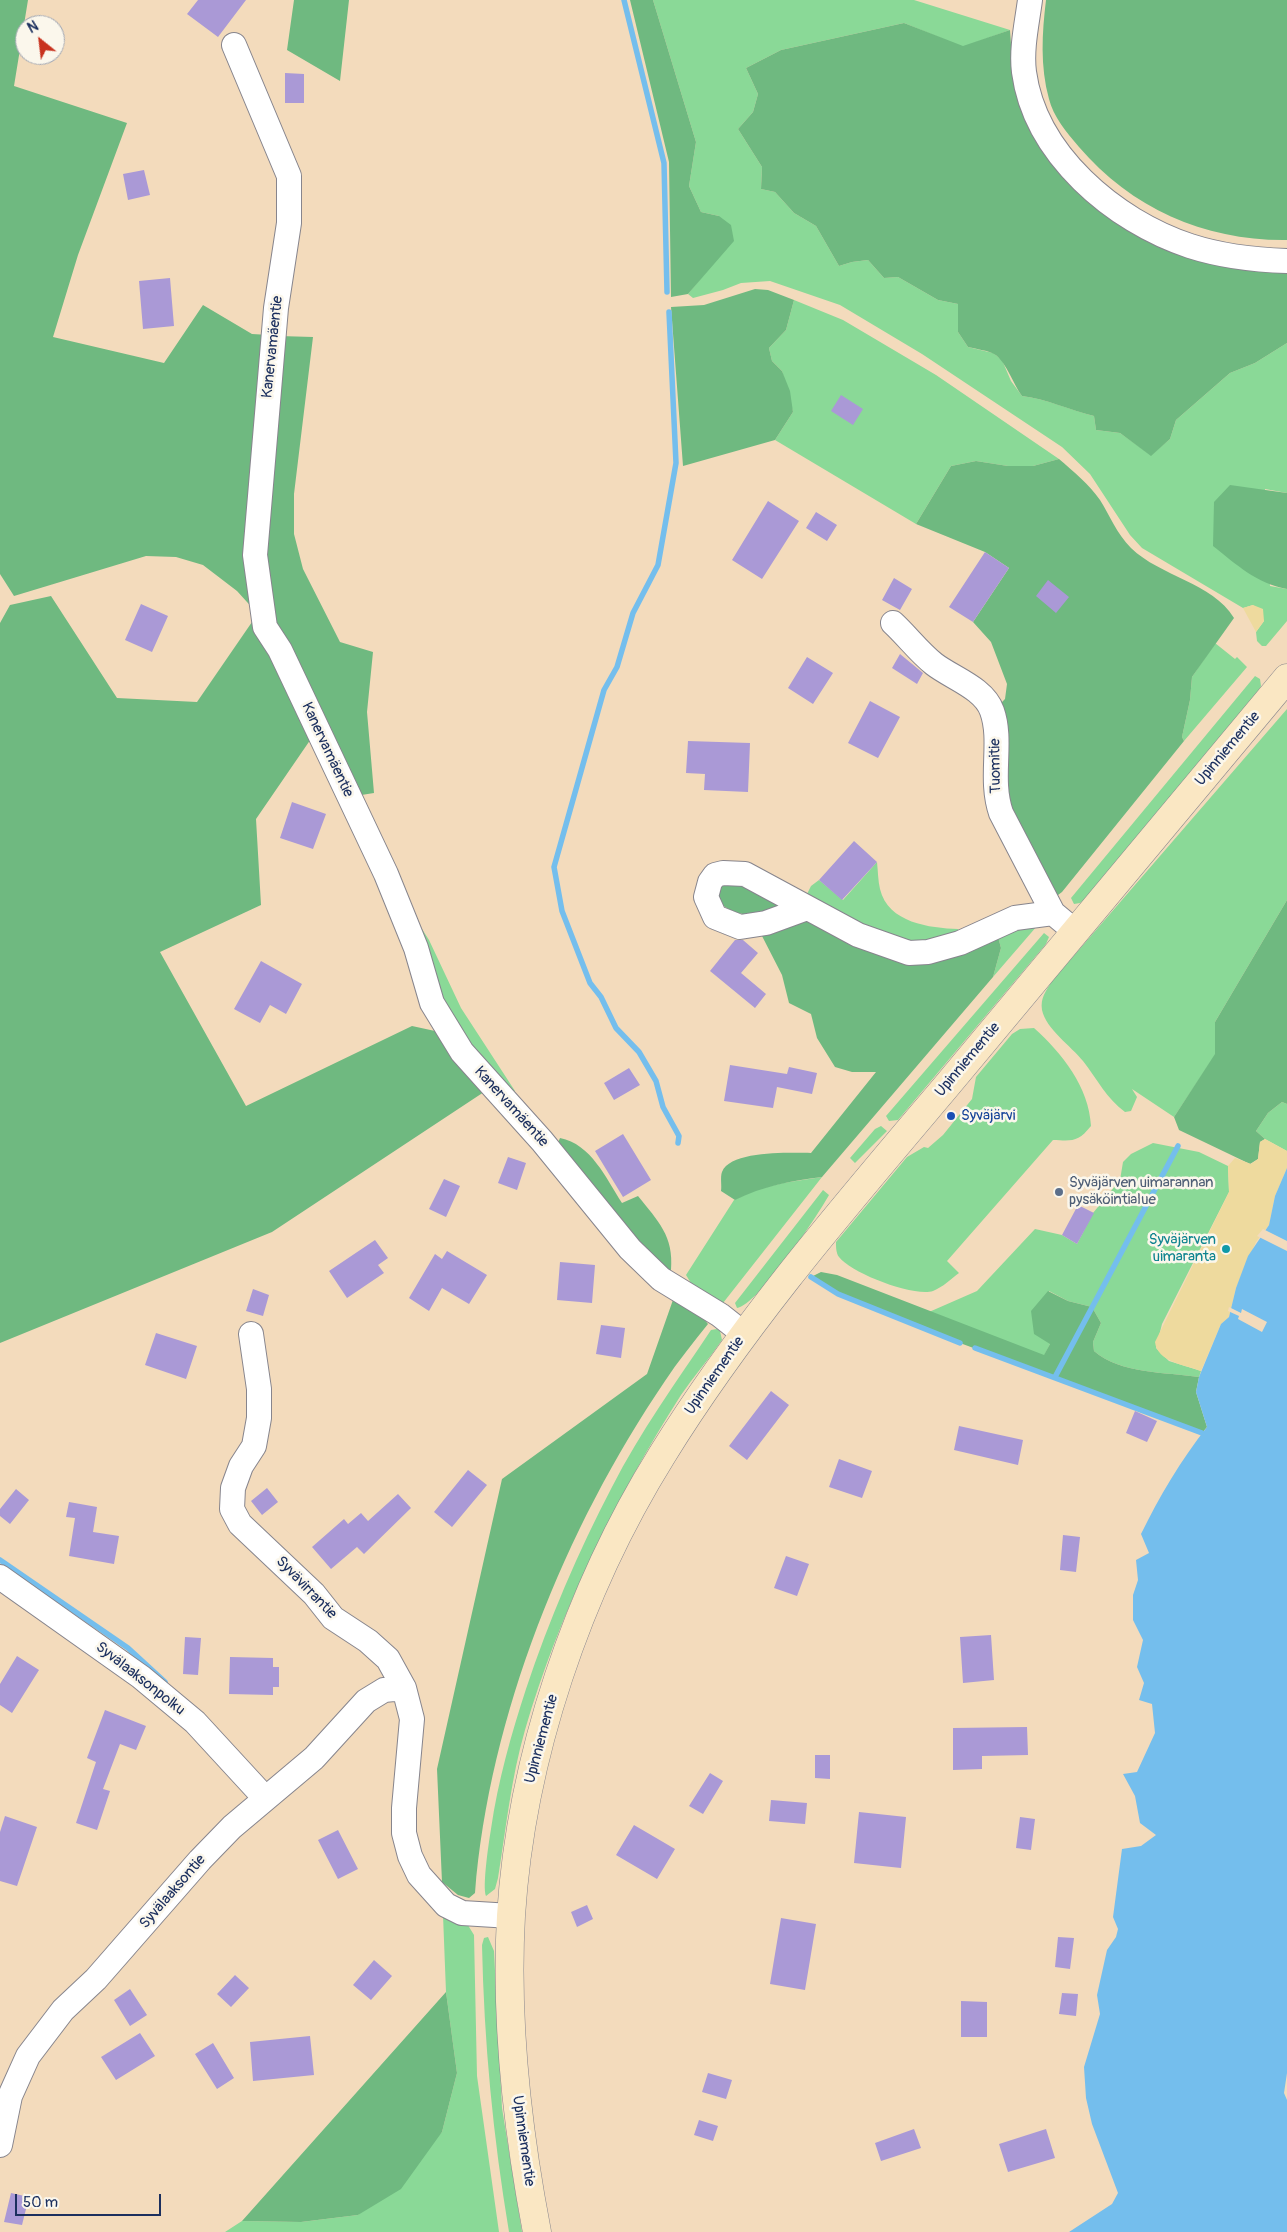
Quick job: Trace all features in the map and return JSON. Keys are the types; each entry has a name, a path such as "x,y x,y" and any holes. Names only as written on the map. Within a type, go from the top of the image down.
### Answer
{"main road":[{"name":"Upinniementie","path":"537,2232 524,2154 514,2072 510,1994 512,1916 519,1847 528,1792 542,1732 562,1666 598,1578 655,1467 697,1401 744,1334 848,1204 1287,678"}],"street":[{"path":"1030,0 1024,51 1024,71 1028,90 1034,111 1048,137 1068,164 1106,201 1145,226 1173,240 1236,257 1287,261"},
{"name":"Kanervamäentie","path":"234,45 289,176 289,223 276,308 255,555 265,627 280,650 386,874 416,948 432,1003 462,1052 542,1141 630,1249 661,1279 720,1315 744,1334"},
{"name":"Tuomitie","path":"893,623 932,662 982,695 992,710 995,730 996,799 1001,813 1053,913 1076,932"},
{"path":"807,908 858,936 908,953 928,952 960,943 1015,918 1053,913"},
{"name":"Syvävirrantie","path":"251,1334 259,1390 259,1418 254,1446 241,1466 234,1488 232,1509 240,1524 314,1594 333,1618 368,1640 388,1659 404,1688 412,1719 404,1808 404,1833 410,1856 418,1875 446,1905 462,1913 512,1916"},
{"name":"Syvälaaksonpolku","path":"0,1578 141,1677 194,1722 265,1798"},
{"name":"Syvälaaksontie","path":"0,2145 10,2096 28,2056 63,2010 96,1979 200,1860 232,1827 314,1758 366,1700 384,1690 404,1688"}],"green space":[{"path":"0,0 28,0 26,15 15,15 15,65 17,65 14,86 127,123 78,255 53,337 164,363 203,305 252,334 269,335 257,613 237,591 203,565 176,557 146,556 14,596 0,574"},
{"path":"294,0 349,0 340,81 287,50"},
{"path":"630,0 653,0 696,142 689,186 701,212 719,216 731,225 734,241 688,294 671,297 669,162"},
{"path":"653,0 914,0 1010,30 963,47 904,23 781,50 746,68 758,94 753,112 738,129 762,167 761,189 775,192 794,213 816,226 839,266 868,260 884,278 898,277 938,300 958,304 958,332 968,347 993,353 1002,360 1011,381 1022,396 1094,416 1096,430 1120,433 1151,455 1170,439 1176,420 1230,373 1255,363 1287,343 1287,493 1265,489 1270,586 1287,589 1287,621 1266,646 1262,646 1257,641 1256,632 1264,621 1253,605 1243,608 1142,548 1130,535 1090,474 1062,447 922,354 840,305 770,281 741,283 693,298 688,294 706,272 719,216 701,212 689,186 696,142"},
{"path":"1046,0 1287,0 1287,240 1257,239 1228,235 1172,217 1122,188 1100,169 1065,130 1051,105 1046,87 1043,62"},
{"path":"904,23 963,46 1010,30 1013,74 1090,200 1287,269 1287,343 1255,363 1230,373 1176,420 1170,439 1151,456 1120,433 1096,430 1094,416 1022,396 997,356 986,351 968,347 958,332 958,304 938,300 898,277 884,278 868,260 839,266 816,226 794,213 775,192 761,189 762,167 738,129 753,112 758,94 746,68 781,50"},
{"path":"755,289 768,290 794,300 786,330 769,348 772,361 782,371 790,391 793,412 775,440 683,466 671,307 704,305"},
{"path":"794,300 843,320 936,375 1059,459 1033,466 1008,466 976,461 951,466 916,524 775,440 793,412 782,371 772,361 769,348 786,330"},
{"path":"279,336 313,337 294,494 294,534 303,569 340,642 373,652 367,712 374,793 355,796 272,629 259,557"},
{"path":"1059,459 1096,494 1118,531 1131,548 1143,558 1213,596 1234,618 1192,677 1190,700 1182,737 1184,741 1058,895 1053,893 1004,812 994,710 1005,699 1007,684 991,642 973,622 1009,568 985,552 916,524 951,466 976,461 1008,466 1033,466"},
{"path":"1230,485 1287,493 1287,589 1256,578 1213,546 1214,502"},
{"path":"51,596 117,698 197,702 252,622 277,656 315,733 256,819 261,905 160,952 246,1106 412,1026 435,1031 457,1052 487,1090 272,1232 0,1343 0,623 10,605"},
{"path":"1215,643 1235,659 1237,657 1247,667 1184,741 1182,737 1190,700 1192,677"},
{"path":"1255,676 1260,679 1261,686 1257,694 1087,898 1080,903 1074,904 1071,898"},
{"path":"1287,709 1287,900 1215,1022 1216,1054 1174,1117 1132,1089 1137,1097 1131,1111 1125,1112 1102,1088 1078,1055 1048,1024 1042,1010 1044,995 1052,981"},
{"path":"877,862 880,889 884,900 892,909 911,921 923,925 958,929 960,934 912,946 884,940 809,900 807,894 811,886 819,880 843,900"},
{"path":"735,882 783,905 757,913 742,914 734,912 717,901 717,892 724,883"},
{"path":"394,885 429,940 461,1008 515,1091 497,1087 464,1048"},
{"path":"1287,900 1287,1104 1282,1102 1268,1113 1256,1131 1265,1139 1260,1142 1258,1159 1250,1164 1179,1130 1174,1117 1215,1054 1215,1022"},
{"path":"804,918 902,960 997,933 1001,948 993,977 822,1177 777,1185 735,1200 721,1191 721,1174 728,1165 749,1156 762,1154 811,1153 876,1072 852,1072 835,1067 817,1038 811,1014 789,1003 782,975 762,936 784,924"},
{"path":"1020,922 1037,926 993,977 1001,948 997,933"},
{"path":"1044,933 1049,937 1046,944 898,1120 889,1121 886,1116"},
{"path":"1034,1028 1064,1060 1079,1084 1089,1112 1091,1126 1079,1138 1053,1140 947,1261 959,1273 937,1289 924,1292 898,1287 856,1270 846,1263 838,1255 836,1242 907,1157 924,1147 928,1148 943,1135 972,1099 976,1077 1012,1034 1020,1029"},
{"path":"1282,1102 1287,1104 1287,1151 1265,1139 1256,1131 1268,1113"},
{"path":"881,1126 887,1131 855,1163 850,1158 875,1129"},
{"path":"560,1138 571,1141 581,1147 597,1163 622,1203 638,1196 658,1221 667,1238 670,1248 671,1270 661,1268 557,1145"},
{"path":"1153,1143 1199,1152 1228,1166 1229,1192 1162,1324 1156,1348 1169,1361 1201,1371 1199,1377 1144,1371 1105,1359 1094,1351 1093,1342 1101,1323 1092,1307 1068,1301 1049,1291 1050,1344 1044,1356 929,1312 977,1291 1035,1229 1062,1235 1077,1244 1093,1213 1120,1180 1123,1162 1131,1154"},
{"path":"822,1177 723,1303 716,1305 697,1293 686,1275 734,1200 755,1190 783,1183"},
{"path":"823,1190 829,1195 813,1222 759,1292 737,1308 735,1303"},
{"path":"821,1272 837,1275 1044,1355 1050,1344 1034,1334 1031,1311 1048,1291 1068,1301 1092,1307 1101,1323 1093,1342 1094,1351 1105,1359 1130,1368 1199,1377 1196,1392 1207,1427 1202,1433 960,1343 838,1294 811,1277"},
{"path":"674,1297 699,1313 708,1324 670,1374 629,1438 595,1498 565,1561 538,1626 515,1692 497,1759 483,1826 475,1893 469,1898 458,1895 442,1882 437,1769 502,1479 647,1374"},
{"path":"717,1329 720,1331 722,1340 681,1395 657,1434 612,1515 572,1599 539,1686 525,1730 512,1785 498,1878 495,1889 486,1896 487,1853 501,1776 526,1689 554,1612 587,1536 634,1446 711,1330"},
{"path":"443,1915 466,1922 474,1935 477,2076 499,2232 225,2232 242,2221 301,2222 358,2215 442,2132 457,2073 446,1992"},
{"path":"488,1937 494,1951 502,2108 522,2232 509,2232 498,2161 487,2053 483,1981 482,1945 484,1938"},
{"path":"446,1992 457,2073 442,2132 401,2189 358,2215 301,2222 242,2221"}],"sand":[{"path":"1253,605 1263,609 1264,621 1256,632 1243,608"},
{"name":"Syväjärven uimaranta","path":"1265,1139 1287,1151 1287,1168 1275,1196 1269,1225 1256,1242 1236,1288 1229,1317 1221,1324 1201,1371 1173,1362 1161,1354 1155,1342 1229,1192 1228,1166 1235,1158 1251,1164 1258,1159 1260,1142"}],"water":[{"path":"1287,1168 1287,2073 1284,2093 1287,2100 1287,2232 1069,2232 1112,2204 1118,2193 1092,2124 1086,2098 1084,2067 1100,2014 1097,1995 1107,1950 1116,1937 1118,1929 1113,1917 1122,1849 1141,1846 1156,1835 1140,1823 1135,1796 1123,1774 1137,1772 1155,1733 1152,1704 1139,1700 1144,1683 1137,1667 1143,1640 1133,1620 1133,1595 1138,1580 1136,1560 1149,1553 1141,1534 1171,1479 1207,1427 1196,1392 1199,1377 1221,1324 1229,1317 1236,1288 1248,1256 1269,1225 1275,1196"}],"pier":[{"path":"1263,1229 1287,1241 1287,1251 1257,1236"},
{"path":"1229,1307 1241,1313 1242,1309 1267,1322 1262,1332 1238,1319 1239,1316 1228,1311"}],"building":[{"path":"198,0 246,0 218,37 187,14"},
{"path":"285,73 304,74 304,103 285,103"},
{"path":"144,170 150,195 128,200 123,174"},
{"path":"170,278 174,326 143,329 139,281"},
{"path":"841,395 863,409 853,425 831,411"},
{"path":"768,501 799,521 762,579 732,560"},
{"path":"816,512 837,525 827,541 806,528"},
{"path":"985,552 1009,568 973,622 949,607"},
{"path":"894,578 912,589 900,610 882,600"},
{"path":"1048,580 1069,597 1056,613 1036,596"},
{"path":"141,604 168,616 152,652 125,640"},
{"path":"900,654 923,673 917,684 892,668"},
{"path":"807,657 833,673 813,704 788,688"},
{"path":"870,701 900,717 878,758 848,743"},
{"path":"688,741 750,743 748,792 704,790 705,774 686,773"},
{"path":"292,802 326,814 313,849 280,838"},
{"path":"854,841 877,862 842,900 819,880"},
{"path":"735,940 743,940 758,953 741,973 766,994 755,1008 710,971"},
{"path":"261,961 302,984 286,1014 270,1005 260,1023 234,1009"},
{"path":"730,1065 787,1074 789,1067 817,1073 812,1094 777,1087 773,1108 724,1101"},
{"path":"629,1068 640,1085 614,1100 604,1083"},
{"path":"623,1134 651,1180 623,1197 595,1151"},
{"path":"508,1157 526,1163 517,1190 498,1183"},
{"path":"444,1179 460,1186 446,1217 429,1209"},
{"path":"1078,1205 1094,1213 1077,1244 1062,1235"},
{"path":"375,1240 388,1258 378,1265 384,1273 347,1298 329,1271"},
{"path":"447,1251 487,1275 469,1304 442,1288 429,1311 409,1298 435,1254 442,1259"},
{"path":"560,1262 595,1265 592,1303 557,1300"},
{"path":"253,1289 269,1295 263,1316 246,1311"},
{"path":"601,1325 625,1328 621,1358 596,1354"},
{"path":"156,1333 197,1346 186,1379 145,1365"},
{"path":"771,1391 789,1405 747,1460 729,1446"},
{"path":"1135,1411 1157,1421 1147,1442 1126,1433"},
{"path":"959,1426 1023,1440 1018,1465 954,1450"},
{"path":"839,1459 872,1471 862,1498 829,1487"},
{"path":"468,1470 487,1485 452,1527 434,1512"},
{"path":"267,1488 278,1502 262,1515 251,1501"},
{"path":"16,1489 29,1500 10,1524 0,1516 0,1509"},
{"path":"398,1494 411,1508 364,1554 357,1547 331,1569 312,1547 344,1519 348,1524 361,1513 368,1521"},
{"path":"69,1502 97,1507 93,1532 119,1536 114,1564 69,1556 75,1518 66,1517"},
{"path":"1063,1535 1080,1537 1076,1572 1060,1570"},
{"path":"786,1556 809,1564 797,1596 774,1588"},
{"path":"991,1635 994,1680 963,1683 960,1637"},
{"path":"185,1637 201,1638 198,1675 183,1674"},
{"path":"17,1656 39,1670 12,1713 0,1705 0,1684"},
{"path":"230,1657 273,1658 273,1667 279,1667 279,1687 273,1687 273,1695 229,1694"},
{"path":"105,1710 146,1726 136,1750 120,1744 103,1789 110,1791 97,1830 76,1823 96,1762 87,1758"},
{"path":"1027,1727 1028,1755 982,1756 982,1769 953,1770 953,1728"},
{"path":"815,1755 830,1755 830,1779 815,1778"},
{"path":"710,1773 723,1781 703,1814 689,1806"},
{"path":"771,1800 807,1803 805,1824 769,1821"},
{"path":"859,1812 906,1817 901,1868 854,1863"},
{"path":"5,1816 37,1827 17,1886 0,1881 0,1832"},
{"path":"1020,1817 1035,1819 1031,1850 1016,1848"},
{"path":"634,1825 675,1849 657,1879 616,1855"},
{"path":"338,1830 358,1869 338,1879 318,1840"},
{"path":"587,1905 593,1919 577,1927 571,1912"},
{"path":"781,1918 816,1924 805,1990 770,1984"},
{"path":"1058,1937 1074,1938 1070,1969 1055,1967"},
{"path":"374,1960 392,1976 371,2000 353,1985"},
{"path":"235,1975 249,1988 231,2007 217,1994"},
{"path":"130,1989 147,2015 130,2026 114,2000"},
{"path":"1062,1993 1078,1994 1076,2016 1059,2014"},
{"path":"961,2001 987,2002 987,2037 961,2037"},
{"path":"140,2033 155,2056 116,2080 101,2057"},
{"path":"310,2036 314,2075 253,2081 250,2042"},
{"path":"213,2043 234,2078 217,2089 195,2054"},
{"path":"708,2073 732,2080 726,2099 702,2092"},
{"path":"699,2120 718,2126 713,2141 694,2135"},
{"path":"914,2129 921,2148 881,2161 875,2143"},
{"path":"1046,2129 1055,2158 1008,2172 999,2144"},
{"path":"11,2193 29,2197 22,2225 4,2222"}],"waterway":[{"path":"624,0 664,163 667,292"},
{"path":"669,312 676,463 658,565 633,613 617,667 604,690 554,867 562,911 590,983 601,997 616,1028 639,1052 656,1081 663,1107 679,1136 678,1143"},
{"path":"1055,1377 1178,1146"},
{"path":"811,1277 838,1294 960,1343"},
{"path":"975,1348 1202,1433"},
{"path":"0,1560 128,1648 165,1682"}],"place":[{"name":"Syväjärvi","path":"951,1116"},
{"name":"Syväjärven uimarannan pysäköintialue","path":"1059,1192"},
{"name":"Syväjärven uimaranta","path":"1226,1249"}]}
